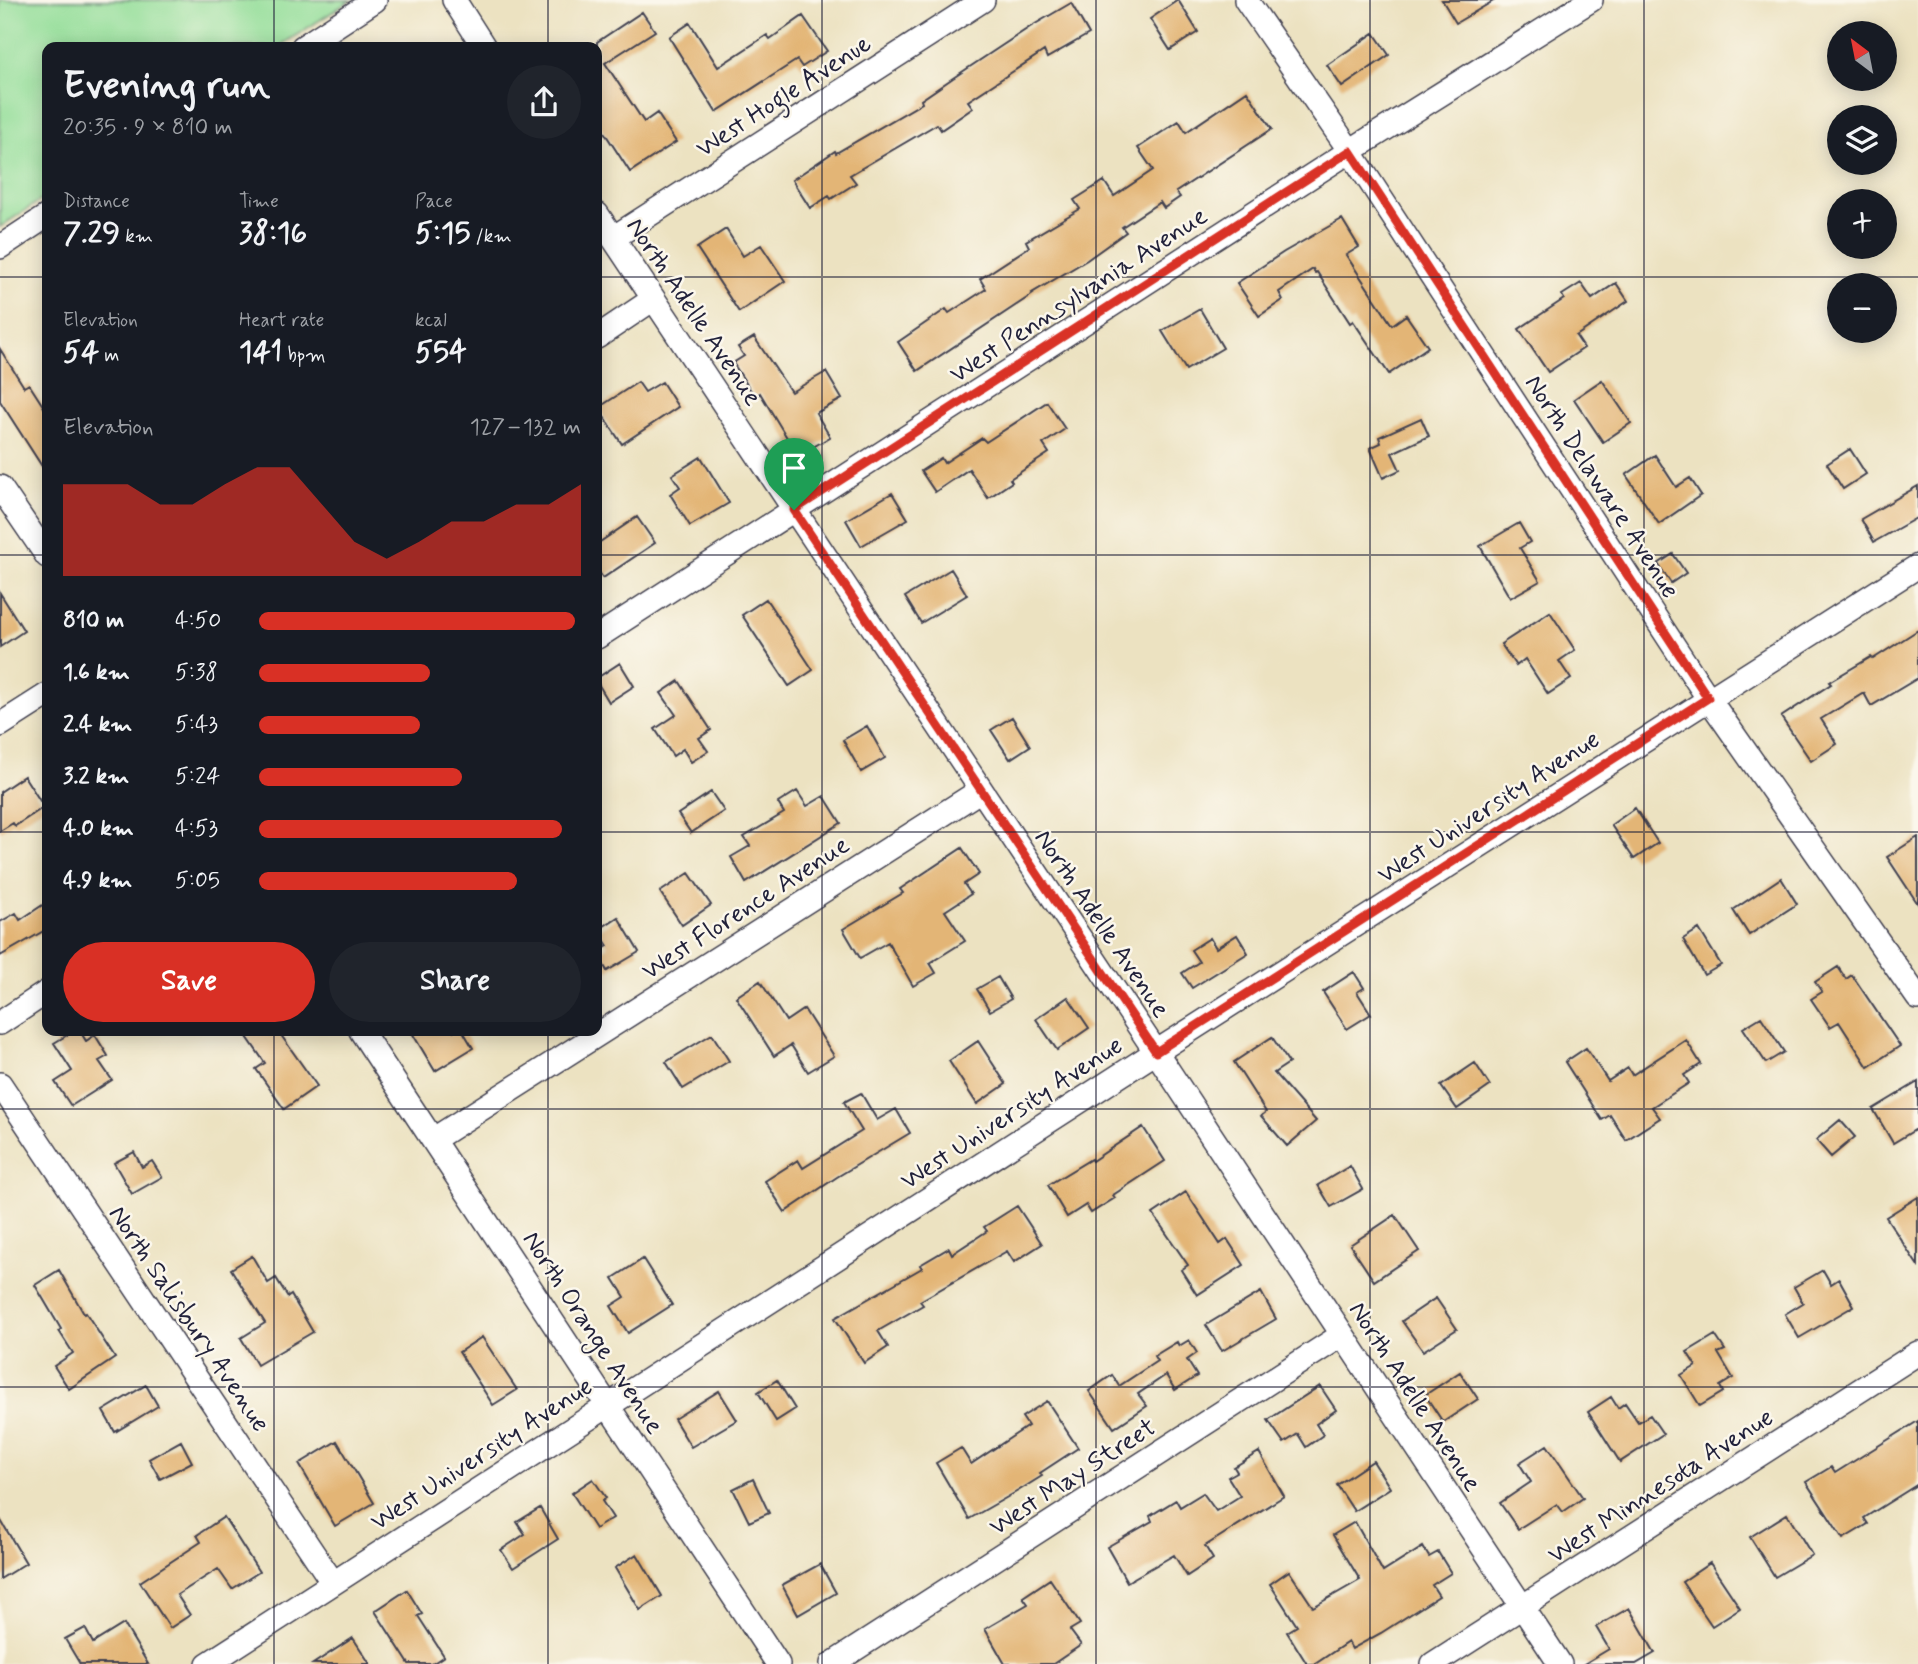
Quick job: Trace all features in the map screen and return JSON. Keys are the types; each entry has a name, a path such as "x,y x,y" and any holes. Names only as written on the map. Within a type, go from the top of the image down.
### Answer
{"street":[{"path":"311,42 375,0"},
{"path":"454,0 481,42"},
{"name":"West Hogle Avenue","path":"613,238 983,0"},
{"name":"North Delaware Avenue","path":"1246,0 1350,151 1708,698 1918,998"},
{"name":"West Pennsylvania Avenue","path":"602,635 1350,151 1591,0"},
{"path":"0,247 42,218"},
{"name":"North Adelle Avenue","path":"602,222 1560,1664"},
{"path":"602,334 652,300"},
{"path":"0,487 42,549"},
{"name":"West University Avenue","path":"208,1664 1156,1052 1918,566"},
{"path":"0,725 42,698"},
{"name":"West Florence Avenue","path":"602,1031 981,790"},
{"path":"0,1023 42,995"},
{"name":"North Orange Avenue","path":"364,1036 778,1664"},
{"name":"West Florence Avenue","path":"433,1139 595,1036"},
{"name":"North Salisbury Avenue","path":"0,1084 332,1583"},
{"name":"West May Street","path":"832,1664 1342,1335"},
{"name":"West Minnesota Avenue","path":"1433,1664 1918,1353"}],"green space":[{"path":"0,0 351,0 286,42 42,42 42,199 0,227"}],"building":[{"path":"1178,0 1198,32 1170,50 1150,19"},
{"path":"1442,0 1495,0 1456,23"},
{"path":"1071,3 1089,34 1047,58 1044,51 968,101 973,108 941,130 937,124 850,175 856,183 831,199 829,196 810,208 792,180 835,151 836,153 922,103 921,100 953,78"},
{"path":"642,12 655,31 605,63 644,122 657,113 676,142 630,172 602,129 602,42 597,42"},
{"path":"803,16 827,51 802,67 797,60 716,112 669,37 690,23 718,67 767,35 770,39"},
{"path":"1374,33 1389,55 1342,87 1327,65"},
{"path":"1247,91 1272,129 1176,192 1180,197 1164,208 1160,202 1122,227 1126,232 1087,260 1032,293 917,371 898,342 946,309 949,313 986,289 980,279 1029,247 1026,241 1080,209 1074,200 1104,181 1114,196 1153,170 1138,148 1179,121 1186,132"},
{"path":"1342,219 1359,247 1346,255 1392,325 1406,315 1428,347 1389,374 1313,269 1279,292 1283,300 1259,316 1237,283"},
{"path":"726,229 743,256 761,245 785,281 739,312 697,248"},
{"path":"1581,283 1592,299 1616,283 1628,301 1576,336 1584,348 1548,372 1519,329 1564,299 1562,295"},
{"path":"1200,309 1223,348 1186,370 1162,331"},
{"path":"754,337 791,392 826,372 842,399 816,413 830,437 798,456 760,393 755,397 733,363 744,356 738,347"},
{"path":"0,349 24,387 29,384 42,404 42,466 0,401"},
{"path":"1602,380 1631,423 1603,442 1574,399"},
{"path":"638,382 645,392 662,382 678,407 622,444 602,414 602,405"},
{"path":"1047,402 1065,429 1043,444 1049,453 1010,479 1012,482 988,498 969,469 935,492 921,471 941,458 944,463 982,438 986,442"},
{"path":"1421,418 1429,436 1392,453 1400,470 1383,478 1370,448 1381,443 1379,437"},
{"path":"1850,449 1866,474 1843,489 1827,464"},
{"path":"1655,455 1676,487 1690,478 1701,495 1659,524 1626,475"},
{"path":"701,457 729,503 690,526 670,494 680,487 672,475"},
{"path":"1918,486 1918,517 1874,542 1861,519"},
{"path":"892,493 908,519 861,546 846,520"},
{"path":"637,517 655,543 603,578 602,541"},
{"path":"1519,523 1530,542 1520,548 1540,581 1510,598 1480,546"},
{"path":"1673,554 1686,573 1671,583 1658,564"},
{"path":"951,569 967,595 921,623 905,597"},
{"path":"0,593 24,631 0,647"},
{"path":"766,599 813,670 789,686 742,615"},
{"path":"1550,612 1575,650 1559,661 1571,679 1548,694 1525,659 1516,666 1501,644"},
{"path":"1918,630 1918,678 1871,706 1864,693 1821,719 1837,744 1811,761 1781,717 1831,684 1829,682 1871,657 1873,659"},
{"path":"620,663 634,686 609,702 602,690 602,675"},
{"path":"679,681 711,730 699,738 708,751 691,762 683,749 673,756 655,729 676,715 661,693"},
{"path":"1012,717 1030,746 1010,759 991,730"},
{"path":"867,726 885,758 861,772 843,740"},
{"path":"24,776 42,804 42,808 15,826 13,823 0,831 0,792"},
{"path":"797,791 807,806 824,796 841,823 746,883 731,857 750,846 744,837 784,813 778,803"},
{"path":"711,792 724,811 691,833 678,814"},
{"path":"1635,808 1658,843 1634,859 1611,825"},
{"path":"1918,837 1918,904 1887,857"},
{"path":"962,848 979,874 964,884 971,894 945,911 965,941 930,963 936,973 913,986 888,942 860,958 843,929 903,893 900,889"},
{"path":"689,873 711,905 682,925 660,892"},
{"path":"1781,878 1797,904 1749,935 1733,910"},
{"path":"42,905 42,932 0,956 0,922 16,913 20,920"},
{"path":"618,917 639,952 607,971 602,962 602,950 608,946 602,936 602,927"},
{"path":"1699,929 1721,965 1704,975 1683,939"},
{"path":"1237,935 1248,953 1192,988 1182,973 1199,962 1191,950 1210,938 1216,948"},
{"path":"1838,967 1846,979 1852,975 1900,1046 1868,1067 1839,1022 1830,1027 1811,999 1822,992 1815,982"},
{"path":"1354,972 1364,988 1357,992 1371,1014 1347,1029 1323,992"},
{"path":"998,977 1011,999 990,1011 977,989"},
{"path":"760,981 786,1021 804,1009 834,1056 808,1072 791,1045 774,1056 736,997"},
{"path":"1068,997 1089,1028 1057,1050 1036,1019"},
{"path":"1761,1017 1784,1052 1766,1063 1743,1028"},
{"path":"712,1034 729,1061 683,1089 666,1062"},
{"path":"66,1036 83,1036 86,1041 96,1036 108,1056 99,1061 112,1080 71,1106 55,1082 72,1071 54,1043"},
{"path":"246,1036 282,1036 317,1086 284,1109 256,1069 265,1063"},
{"path":"414,1036 466,1036 473,1048 435,1071"},
{"path":"1272,1037 1289,1063 1274,1073 1316,1121 1287,1146 1261,1116 1266,1112 1234,1062"},
{"path":"1686,1040 1701,1064 1684,1075 1689,1083 1652,1107 1660,1118 1626,1140 1610,1115 1602,1120 1565,1062 1586,1048 1608,1081 1628,1068 1632,1075"},
{"path":"978,1041 1006,1084 977,1104 949,1061"},
{"path":"1475,1063 1490,1086 1457,1109 1441,1086"},
{"path":"1918,1082 1918,1128 1893,1143 1873,1109"},
{"path":"861,1093 877,1120 896,1109 910,1133 785,1212 765,1181 798,1160 803,1168 862,1131 844,1102"},
{"path":"1840,1120 1855,1137 1831,1157 1816,1140"},
{"path":"1143,1127 1165,1161 1091,1213 1086,1205 1067,1217 1048,1185 1091,1159 1092,1161"},
{"path":"134,1152 142,1167 152,1161 162,1177 132,1194 114,1163"},
{"path":"1350,1166 1363,1189 1331,1207 1318,1185"},
{"path":"1186,1192 1220,1244 1227,1239 1244,1265 1197,1295 1181,1270 1188,1265 1153,1214"},
{"path":"1918,1197 1918,1266 1886,1217"},
{"path":"1017,1206 1042,1244 1014,1262 1007,1251 920,1301 923,1305 878,1331 888,1347 864,1363 835,1318 922,1268 920,1265 949,1248 952,1254 987,1231 984,1227"},
{"path":"1395,1215 1419,1251 1374,1281 1350,1245"},
{"path":"252,1256 268,1283 276,1278 288,1297 291,1295 313,1332 257,1365 241,1338 265,1323 231,1269"},
{"path":"643,1259 672,1305 628,1333 611,1306 625,1297 613,1278"},
{"path":"59,1270 84,1314 86,1313 115,1358 69,1389 54,1366 73,1353 35,1285"},
{"path":"1823,1270 1831,1284 1839,1279 1854,1306 1799,1338 1785,1314 1803,1303 1794,1287"},
{"path":"1261,1292 1276,1319 1222,1351 1206,1325"},
{"path":"1436,1298 1457,1329 1423,1351 1402,1321"},
{"path":"1715,1335 1725,1350 1718,1353 1733,1378 1720,1386 1723,1392 1700,1406 1681,1375 1696,1366 1687,1352"},
{"path":"482,1337 517,1390 493,1405 459,1352"},
{"path":"1189,1340 1197,1353 1187,1360 1197,1376 1175,1390 1166,1375 1138,1394 1147,1406 1114,1428 1089,1391 1112,1375 1119,1386 1157,1361 1154,1356 1177,1342 1179,1346"},
{"path":"1460,1372 1478,1399 1443,1422 1425,1395"},
{"path":"777,1380 795,1409 776,1421 758,1392"},
{"path":"146,1385 158,1406 115,1432 103,1411"},
{"path":"1320,1386 1336,1410 1316,1424 1323,1435 1306,1447 1298,1434 1284,1443 1268,1420"},
{"path":"719,1391 737,1420 691,1447 674,1419"},
{"path":"1611,1397 1618,1408 1625,1403 1638,1422 1650,1415 1663,1434 1620,1462 1588,1412"},
{"path":"1047,1401 1078,1448 1040,1473 1042,1476 969,1519 936,1463 961,1448 971,1464 1028,1426 1022,1417"},
{"path":"1918,1421 1918,1484 1864,1518 1868,1524 1843,1539 1806,1482 1831,1467 1835,1473"},
{"path":"181,1441 192,1462 160,1479 149,1459"},
{"path":"337,1441 374,1503 335,1526 299,1464"},
{"path":"1547,1445 1583,1498 1563,1512 1557,1504 1518,1529 1500,1503 1531,1482 1519,1463"},
{"path":"1259,1452 1284,1496 1205,1546 1213,1559 1187,1576 1174,1555 1127,1582 1107,1547 1152,1521 1150,1516 1176,1500 1180,1507 1203,1493 1216,1511 1240,1496 1228,1477 1237,1472 1234,1467"},
{"path":"1373,1461 1390,1488 1354,1511 1337,1485"},
{"path":"593,1479 606,1498 602,1501 613,1518 595,1529 572,1493"},
{"path":"753,1479 769,1513 749,1522 733,1489"},
{"path":"540,1508 558,1539 513,1568 501,1550 525,1534 517,1522"},
{"path":"1787,1514 1812,1555 1775,1577 1750,1537"},
{"path":"224,1517 259,1572 232,1589 218,1569 177,1595 190,1615 170,1628 140,1582 201,1542 197,1535"},
{"path":"0,1519 26,1563 0,1579"},
{"path":"1355,1522 1383,1572 1423,1547 1429,1557 1438,1552 1451,1573 1432,1585 1439,1596 1381,1633 1352,1649 1348,1642 1315,1664 1307,1664 1287,1632 1297,1626 1270,1584 1289,1571 1313,1607 1360,1580 1333,1535"},
{"path":"637,1554 662,1596 640,1610 615,1568"},
{"path":"1710,1563 1740,1608 1712,1626 1682,1582"},
{"path":"820,1564 836,1593 798,1615 782,1585"},
{"path":"1050,1579 1080,1624 1070,1630 1081,1645 1053,1664 1005,1664 985,1629 1028,1604 1023,1597"},
{"path":"407,1590 422,1614 418,1616 444,1656 432,1664 409,1664 375,1611"},
{"path":"1629,1608 1655,1653 1636,1664 1584,1664 1609,1649 1596,1627"},
{"path":"124,1624 148,1664 80,1664 65,1639 85,1628 93,1643"},
{"path":"353,1638 370,1664 313,1664"}],"route":[{"path":"1350,151 1708,698 1156,1052 794,510 1350,151"}]}
